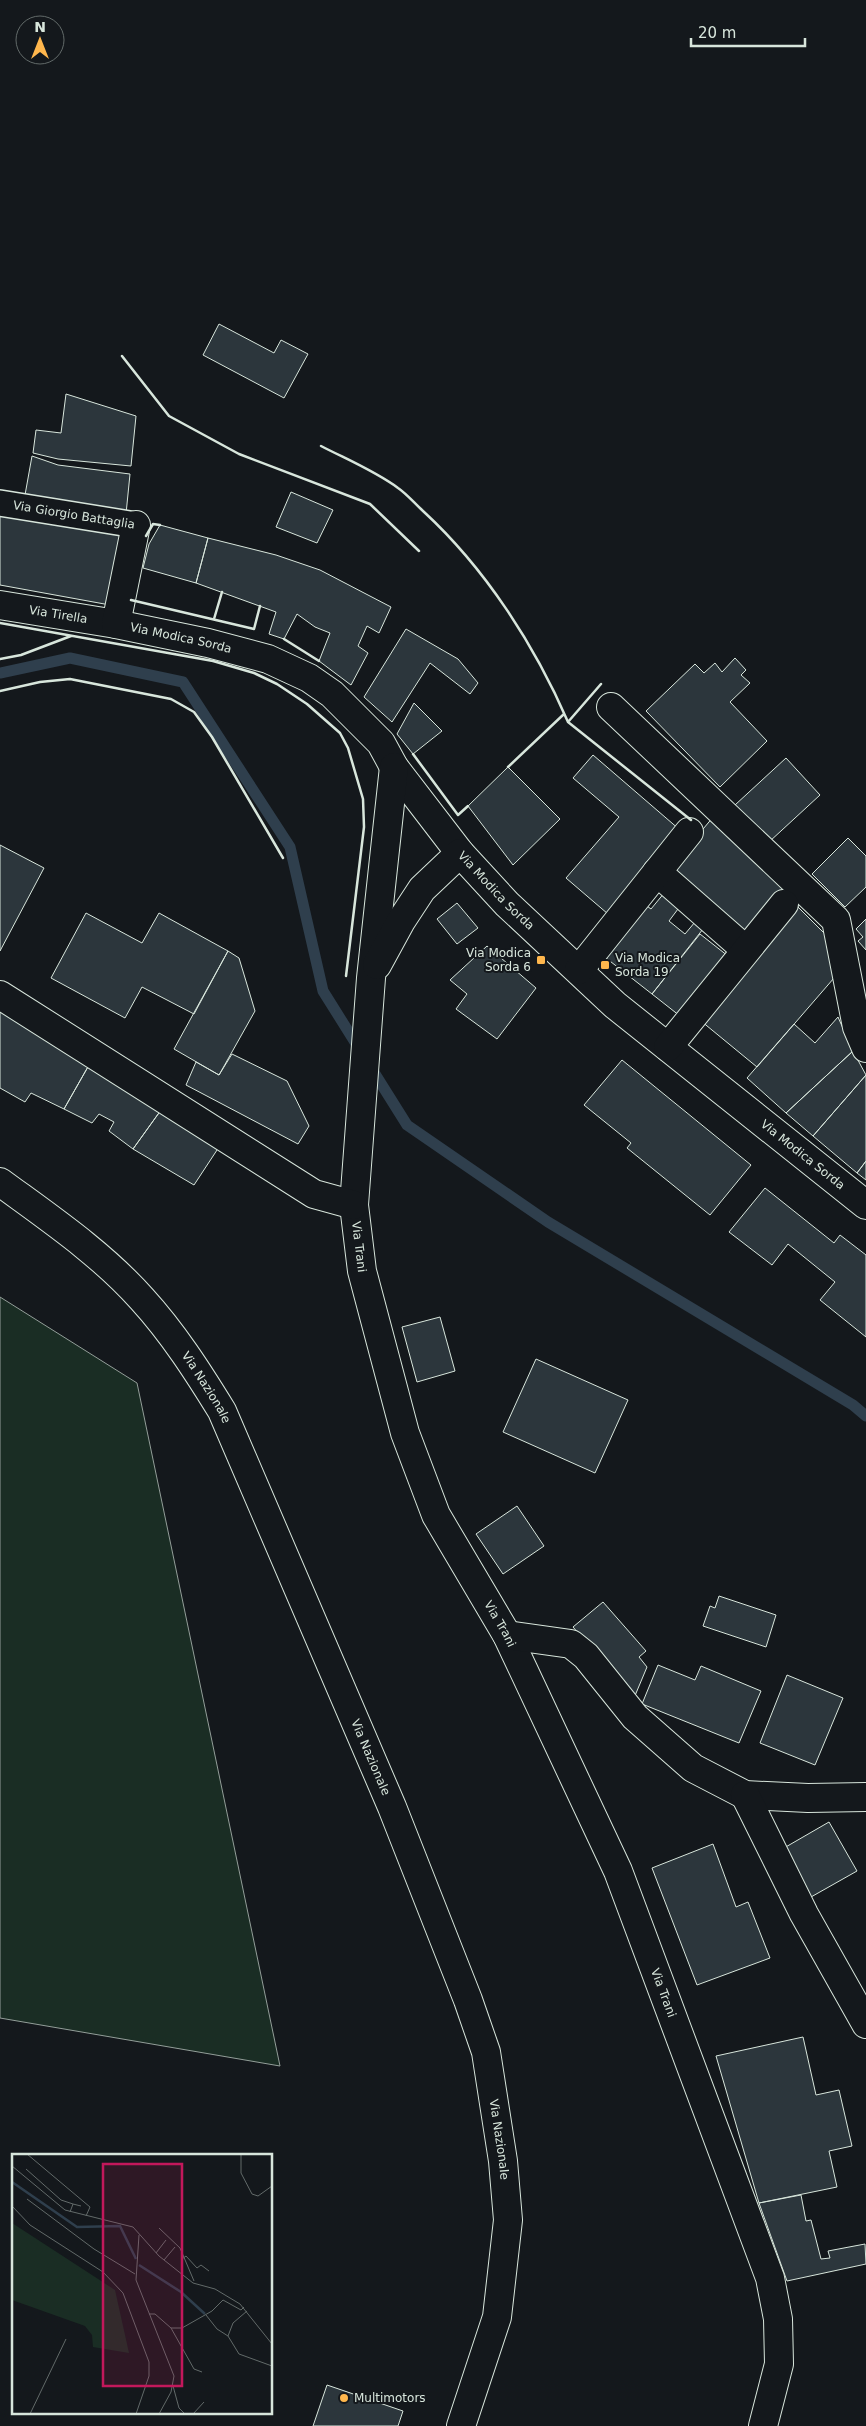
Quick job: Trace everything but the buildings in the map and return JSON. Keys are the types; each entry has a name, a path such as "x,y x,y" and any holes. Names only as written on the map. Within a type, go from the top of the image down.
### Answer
{"street":[{"name":"Via Giorgio Battaglia","path":"0,503 136,525 116,624"},
{"name":"Via Tirella","path":"0,605 116,624"},
{"name":"Via Modica Sorda","path":"116,624 208,643 268,659 309,678 332,694 381,743 394,767 460,853 507,904 615,1005 866,1206"},
{"path":"611,707 836,920 857,1027 865,1046"},
{"path":"354,1205 371,978 394,767"},
{"path":"579,970 689,832"},
{"path":"371,978 401,920 422,889 460,853"},
{"path":"658,872 746,950"},
{"path":"668,1047 784,904"},
{"name":"Via Trani","path":"0,996 314,1194 354,1205 362,1272 405,1433 436,1515 507,1635 618,1872 770,2278 778,2319 779,2364 763,2426"},
{"name":"Via Nazionale","path":"0,1182 86,1246 142,1298 188,1355 222,1411 392,1807 468,2000 487,2061 503,2161 508,2220 497,2317 462,2426"},
{"path":"507,1635 570,1644 586,1656 635,1717 693,1768 745,1795 808,1798 866,1797"},
{"path":"745,1795 804,1914 866,2024"}],"green space":[{"path":"0,1297 137,1383 280,2066 0,2018"}],"waterway":[{"path":"0,673 70,658 183,682 290,847 323,991 360,1050"},
{"path":"370,1066 407,1125 548,1222 853,1405 866,1416"}],"wall":[{"path":"122,356 169,416 239,454 370,504 419,551"},
{"path":"321,446 370,471 401,490 446,533 487,582 524,636 555,693 568,722"},
{"path":"146,536 153,524 160,525"},
{"path":"214,619 222,592"},
{"path":"131,600 254,629 260,606"},
{"path":"0,623 213,661 254,673 277,684 307,704 340,733 348,748 363,799 364,827 346,976"},
{"path":"0,659 21,655 71,636"},
{"path":"284,639 319,661"},
{"path":"0,691 40,682 70,679 171,699 194,712 212,737 283,858"},
{"path":"601,684 568,722 691,820"},
{"path":"508,767 564,714"},
{"path":"413,754 458,815 468,806"}],"place":[{"name":"Via Modica Sorda 6","path":"541,960"},
{"name":"Via Modica Sorda 19","path":"605,965"},
{"name":"Multimotors","path":"344,2398"}]}
